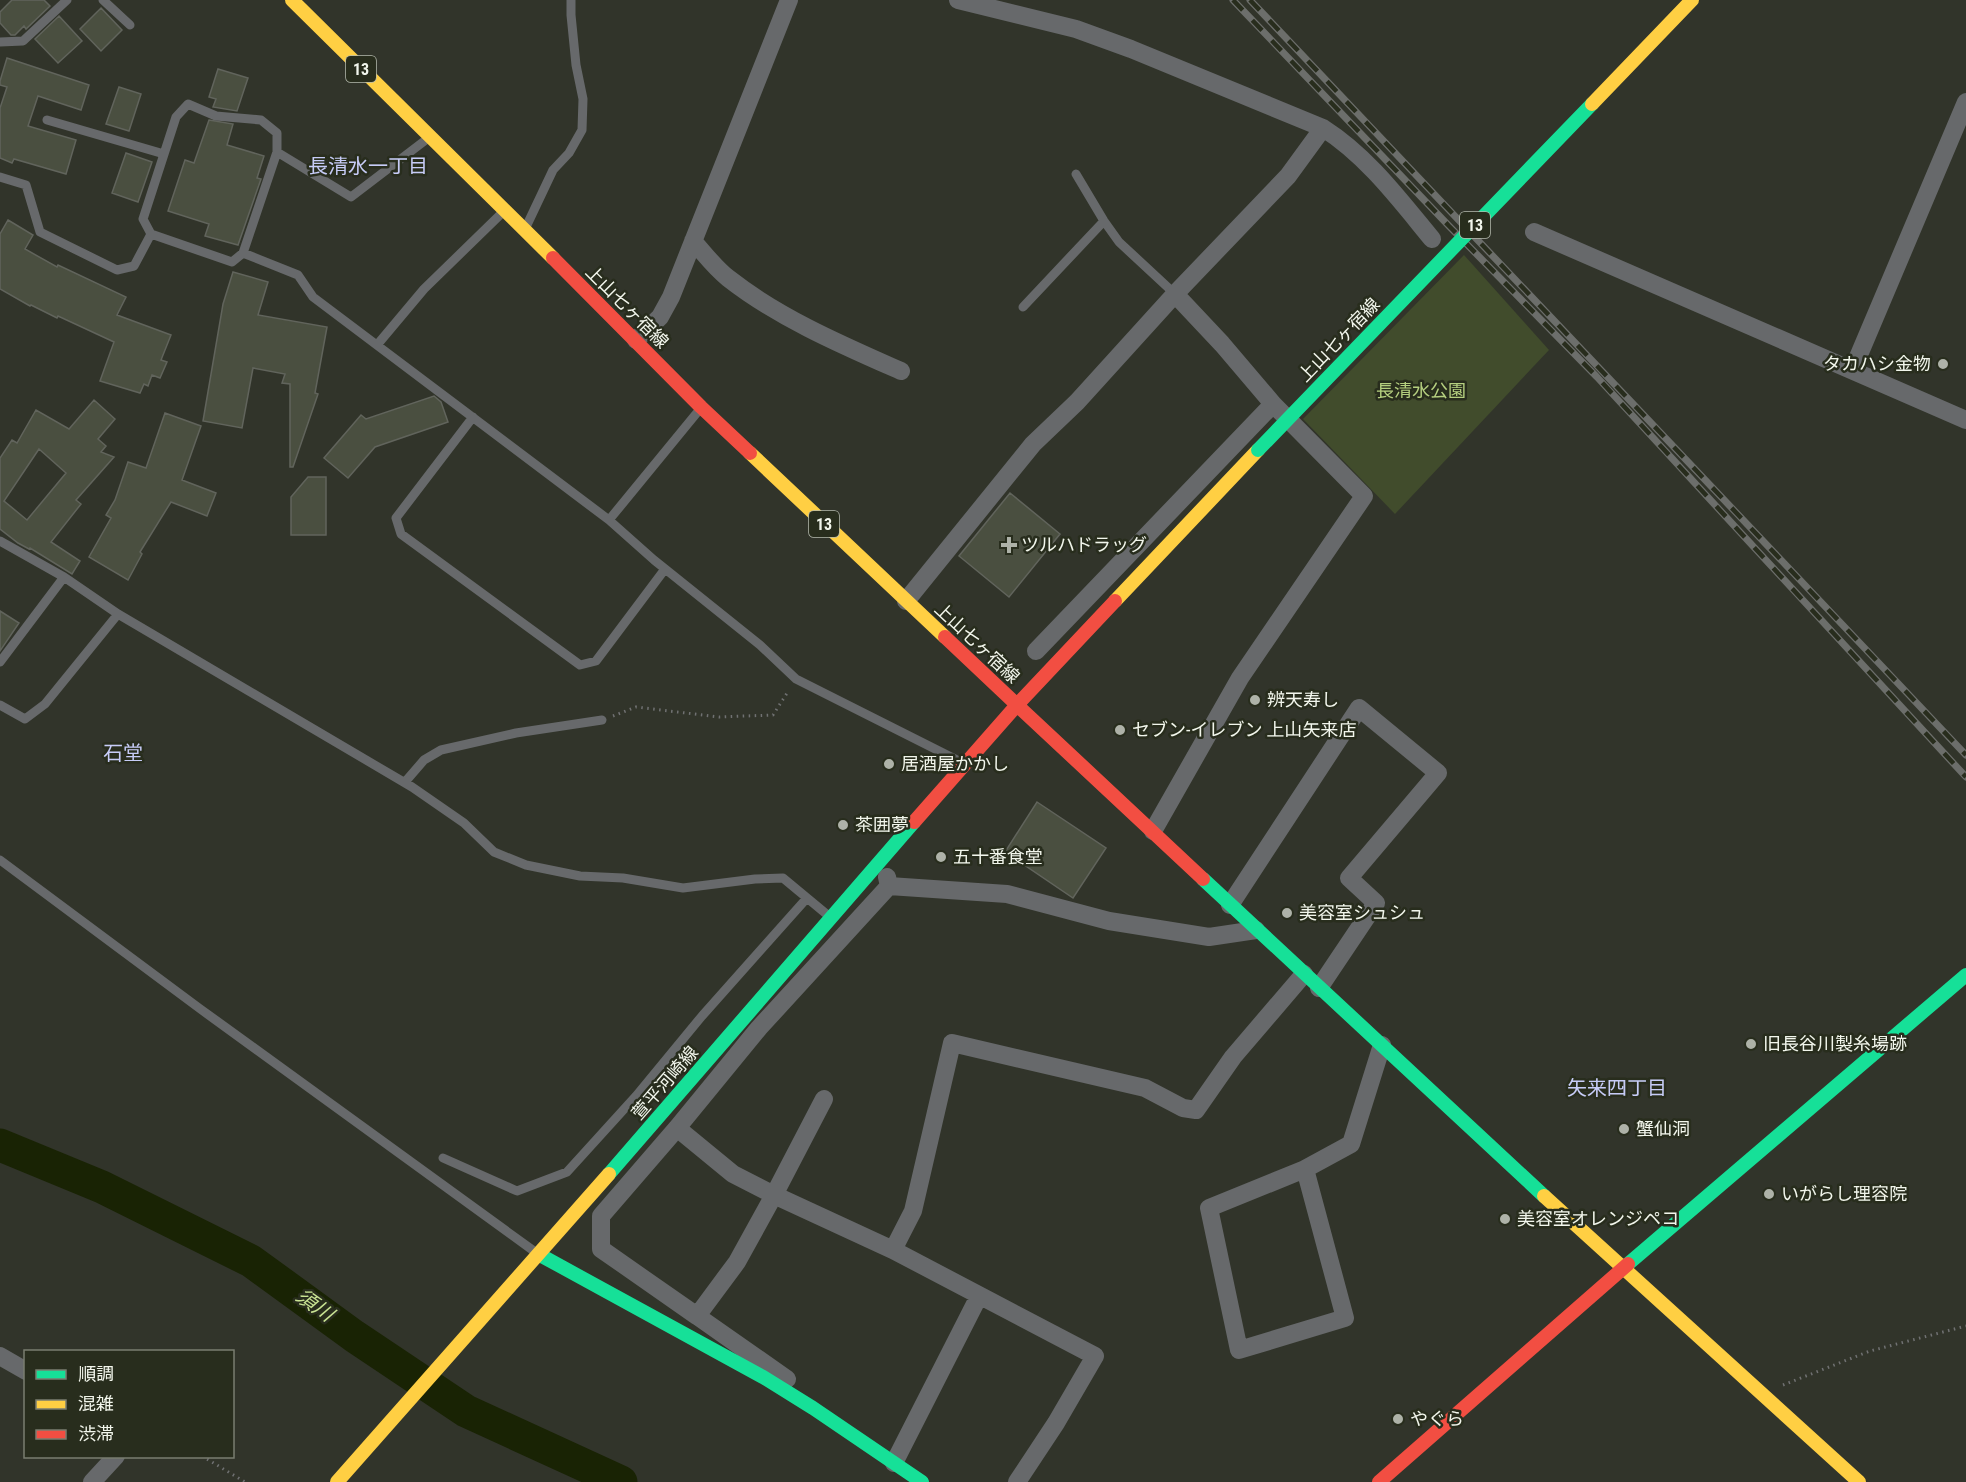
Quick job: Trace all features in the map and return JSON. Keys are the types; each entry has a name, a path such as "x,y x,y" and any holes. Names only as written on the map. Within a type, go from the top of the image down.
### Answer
{"main road":[{"name":"上山七ヶ宿線","path":"292,0 701,407 1017,705 1258,450 1692,0"},
{"path":"1017,705 1622,1269 1859,1482"},
{"name":"萱平河崎線","path":"337,1482 540,1255 832,919 963,763 1017,705"},
{"path":"1379,1482 1622,1269 1966,975"},
{"path":"540,1255 763,1377 922,1482"}],"street":[{"path":"636,340 660,316 665,307 789,0"},
{"path":"958,0 1076,29 1131,49 1323,128 1343,141 1385,182 1432,239"},
{"path":"1853,369 1966,102"},
{"path":"906,601 1033,444 1077,402 1175,294 1288,176 1323,128"},
{"path":"1534,232 1966,420"},
{"path":"693,241 726,276 756,298 850,349 901,371"},
{"path":"1153,831 1240,678 1364,496 1273,404 1222,344 1175,294"},
{"path":"1036,651 1273,404"},
{"path":"1230,905 1359,708 1438,773 1349,878 1376,903 1319,988"},
{"path":"884,857 889,886"},
{"path":"889,886 1007,894 1108,921 1209,937 1256,930"},
{"path":"827,1418 801,1388 602,1249 601,1216 759,1028 889,886"},
{"path":"893,1250 913,1211 952,1043 1146,1088 1183,1108 1196,1110 1233,1057 1304,974"},
{"path":"1305,1169 1345,1318 1239,1350 1209,1208 1305,1169 1351,1144 1382,1045"},
{"path":"698,1316 737,1262 824,1099"},
{"path":"677,1128 733,1174 774,1196 893,1250 1095,1356 1056,1423 1017,1482"},
{"path":"894,1463 979,1296"},
{"path":"0,1356 24,1370"},
{"path":"92,1482 114,1458"}],"lane":[{"path":"0,42 23,41 67,0"},
{"path":"103,0 130,25"},
{"path":"524,231 553,170 568,153 582,130 583,99 576,65 571,0"},
{"path":"188,104 216,116 261,120 277,133 277,152 243,253 232,262 151,234 143,219 164,154 176,117 188,104"},
{"path":"47,120 164,154"},
{"path":"277,152 351,197 430,138"},
{"path":"1076,174 1119,242 1175,294"},
{"path":"0,177 26,185 40,232 117,270 134,266 151,234"},
{"path":"377,345 424,289 505,211"},
{"path":"1023,307 1104,221"},
{"path":"243,253 298,275 313,297 609,520 665,569 760,645 796,679 963,763"},
{"path":"609,520 701,407"},
{"path":"473,417 396,518 401,534 580,665 596,661 665,569"},
{"path":"0,541 64,577 118,614 405,782 464,823 494,852 526,866 580,876 623,878 683,888 783,878 832,919"},
{"path":"0,662 64,577"},
{"path":"0,705 25,719 45,704 118,614"},
{"path":"405,782 424,760 441,750 516,733 602,720"},
{"path":"0,860 199,1008 540,1255"},
{"path":"443,1158 517,1191 567,1172 636,1096 702,1016 807,898"}],"path":[{"path":"602,720 636,707 719,717 773,715 796,679"},
{"path":"1761,1394 1870,1351 1966,1326"},
{"path":"205,1458 245,1482"}],"green space":[{"name":"長清水公園","path":"1464,255 1549,350 1395,514 1303,419"}],"building":[{"path":"12,0 44,0 50,6 26,29 24,26 15,35 11,35 0,23 0,12"},
{"path":"101,8 122,30 101,51 80,29"},
{"path":"59,16 82,41 58,63 35,39"},
{"path":"7,58 89,85 81,110 38,96 28,126 76,140 66,174 14,159 12,163 0,158 0,108 7,87 0,85 0,81"},
{"path":"218,69 248,78 237,111 213,107 216,99 209,97"},
{"path":"119,87 141,94 129,131 106,124"},
{"path":"209,120 233,124 227,145 264,156 257,178 261,179 238,245 205,236 209,224 168,211 185,160 194,163"},
{"path":"126,153 152,162 138,202 112,193"},
{"path":"8,220 33,235 25,249 57,267 58,265 126,297 117,315 171,335 161,360 167,362 160,378 152,375 148,386 144,384 140,393 100,381 114,342 58,316 57,318 30,306 0,289 0,234"},
{"path":"233,272 268,282 258,315 327,327 315,393 318,394 293,467 290,467 290,384 282,383 285,374 253,368 242,428 203,421 223,304"},
{"path":"434,396 441,402 448,422 375,447 348,478 324,458 361,415 366,419"},
{"path":"94,400 115,419 98,439 106,446 101,452 114,457 76,500 81,504 51,542 80,561 72,574 18,543 0,529 0,458 12,440 17,443 36,410 69,429","holes":["39,449 66,473 27,520 4,501"]},
{"path":"165,413 201,426 182,480 216,493 207,516 171,502 140,552 142,554 128,580 89,557 111,518 106,515 115,500 128,462 146,468"},
{"path":"308,477 326,477 326,535 291,535 291,497"},
{"name":"ツルハドラッグ","path":"1010,493 1060,534 1009,597 959,556"},
{"path":"0,611 19,623 0,651"},
{"path":"1037,802 1106,848 1073,898 1005,852"}],"waterway":[{"name":"須川","path":"0,1145 102,1187 251,1261 354,1336 466,1411 621,1482"}],"railway":[{"path":"1233,0 1597,377 1966,777"},
{"path":"1250,0 1966,755"}],"traffic: fast":[{"path":"1258,450 1592,104"},
{"path":"609,1174 914,822"},
{"path":"1203,879 1544,1196"},
{"path":"1628,1264 1966,975"},
{"path":"540,1255 763,1377 922,1482"}],"traffic: slow":[{"path":"292,0 553,258"},
{"path":"1592,104 1692,0"},
{"path":"1115,601 1258,450"},
{"path":"750,453 945,637"},
{"path":"337,1482 609,1174"},
{"path":"1544,1196 1859,1482"}],"traffic: jam":[{"path":"553,258 750,453"},
{"path":"945,637 1017,705 1115,601"},
{"path":"914,822 1017,705 1203,879"},
{"path":"1379,1482 1628,1264"}],"place":[{"name":"タカハシ金物","path":"1943,364"},
{"name":"ツルハドラッグ","path":"1009,545"},
{"name":"辨天寿し","path":"1255,700"},
{"name":"セブン-イレブン 上山矢来店","path":"1120,730"},
{"name":"居酒屋かかし","path":"889,764"},
{"name":"茶囲夢","path":"843,825"},
{"name":"五十番食堂","path":"941,857"},
{"name":"美容室シュシュ","path":"1287,913"},
{"name":"旧長谷川製糸場跡","path":"1751,1044"},
{"name":"蟹仙洞","path":"1624,1129"},
{"name":"いがらし理容院","path":"1769,1194"},
{"name":"美容室オレンジペコ","path":"1505,1219"},
{"name":"やぐら","path":"1398,1419"}],"district":[{"name":"長清水一丁目","path":"368,166"},
{"name":"石堂","path":"123,753"},
{"name":"矢来四丁目","path":"1617,1088"}]}
